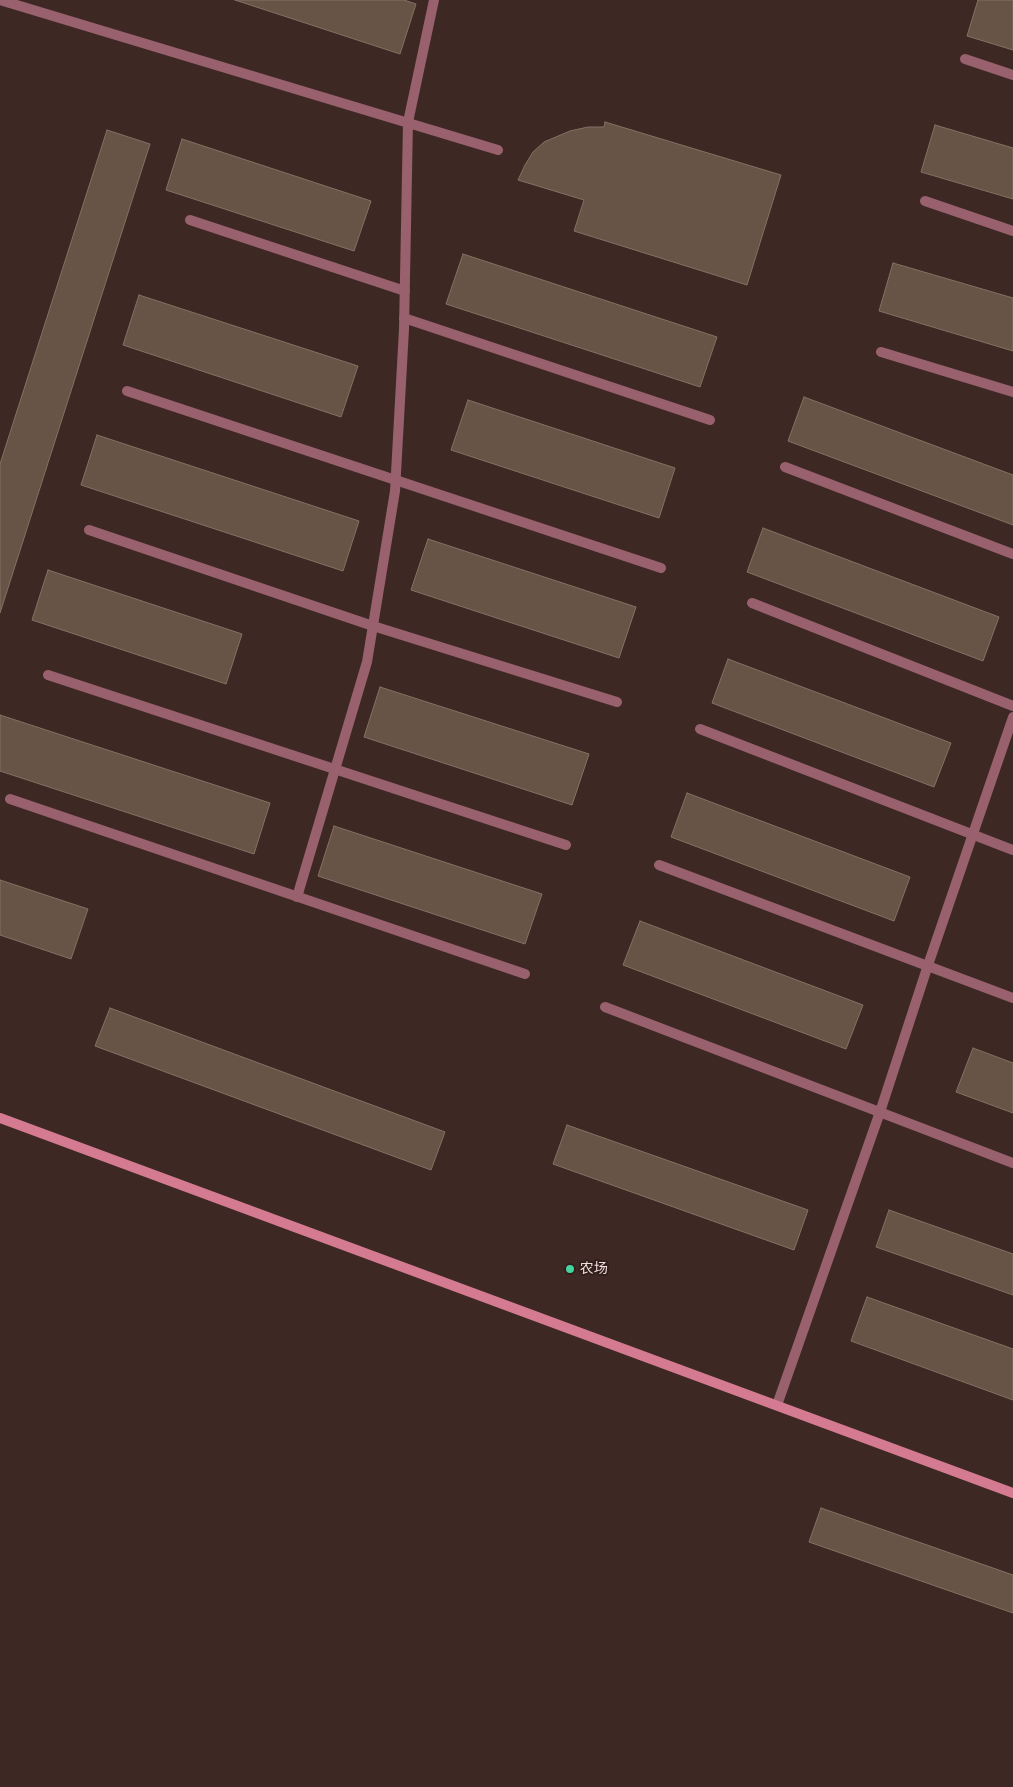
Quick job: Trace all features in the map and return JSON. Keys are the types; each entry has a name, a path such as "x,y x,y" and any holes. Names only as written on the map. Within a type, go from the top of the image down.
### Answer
{"street":[{"path":"0,0 498,150"},
{"path":"297,897 367,662 395,491 405,291 408,122 434,0"},
{"path":"965,59 1013,75"},
{"path":"925,201 1013,231"},
{"path":"190,220 405,291"},
{"path":"404,318 710,420"},
{"path":"881,352 1013,392"},
{"path":"127,391 661,568"},
{"path":"785,467 1013,554"},
{"path":"89,530 373,626 617,702"},
{"path":"752,603 1013,706"},
{"path":"48,675 566,845"},
{"path":"777,1405 880,1112 1013,717"},
{"path":"700,729 1013,850"},
{"path":"10,800 525,974"},
{"path":"659,865 1013,998"},
{"path":"605,1007 1013,1163"},
{"path":"0,1118 1013,1493"}],"building":[{"path":"235,0 404,0 416,4 400,54"},
{"path":"978,0 1013,0 1013,50 967,36"},
{"path":"605,122 781,175 747,285 574,231 584,200 518,180 533,152 544,142 570,131 588,127 604,127"},
{"path":"935,125 1013,148 1013,199 921,172"},
{"path":"107,130 150,144 0,613 0,464"},
{"path":"182,139 371,201 354,251 166,190"},
{"path":"463,254 717,337 700,387 446,304"},
{"path":"893,263 1013,298 1013,351 879,311"},
{"path":"139,295 358,366 341,417 123,345"},
{"path":"804,397 1013,475 1013,525 788,441"},
{"path":"468,400 675,468 659,518 451,450"},
{"path":"97,435 359,521 343,571 81,485"},
{"path":"763,528 999,617 983,661 747,572"},
{"path":"428,539 636,607 619,658 411,590"},
{"path":"48,570 242,634 226,684 32,620"},
{"path":"728,659 951,743 934,787 712,703"},
{"path":"380,687 589,754 572,805 364,737"},
{"path":"0,715 270,803 254,854 0,771"},
{"path":"687,793 910,877 894,921 671,837"},
{"path":"334,826 542,894 525,944 318,876"},
{"path":"0,880 88,909 71,959 0,935"},
{"path":"640,921 863,1005 846,1049 623,965"},
{"path":"110,1008 445,1132 431,1170 95,1046"},
{"path":"973,1048 1013,1063 1013,1113 956,1092"},
{"path":"567,1125 808,1210 794,1250 553,1164"},
{"path":"889,1210 1013,1254 1013,1295 876,1247"},
{"path":"867,1297 1013,1349 1013,1400 851,1341"},
{"path":"821,1508 1013,1575 1013,1613 809,1542"}],"place":[{"name":"农场","path":"570,1269"}]}
